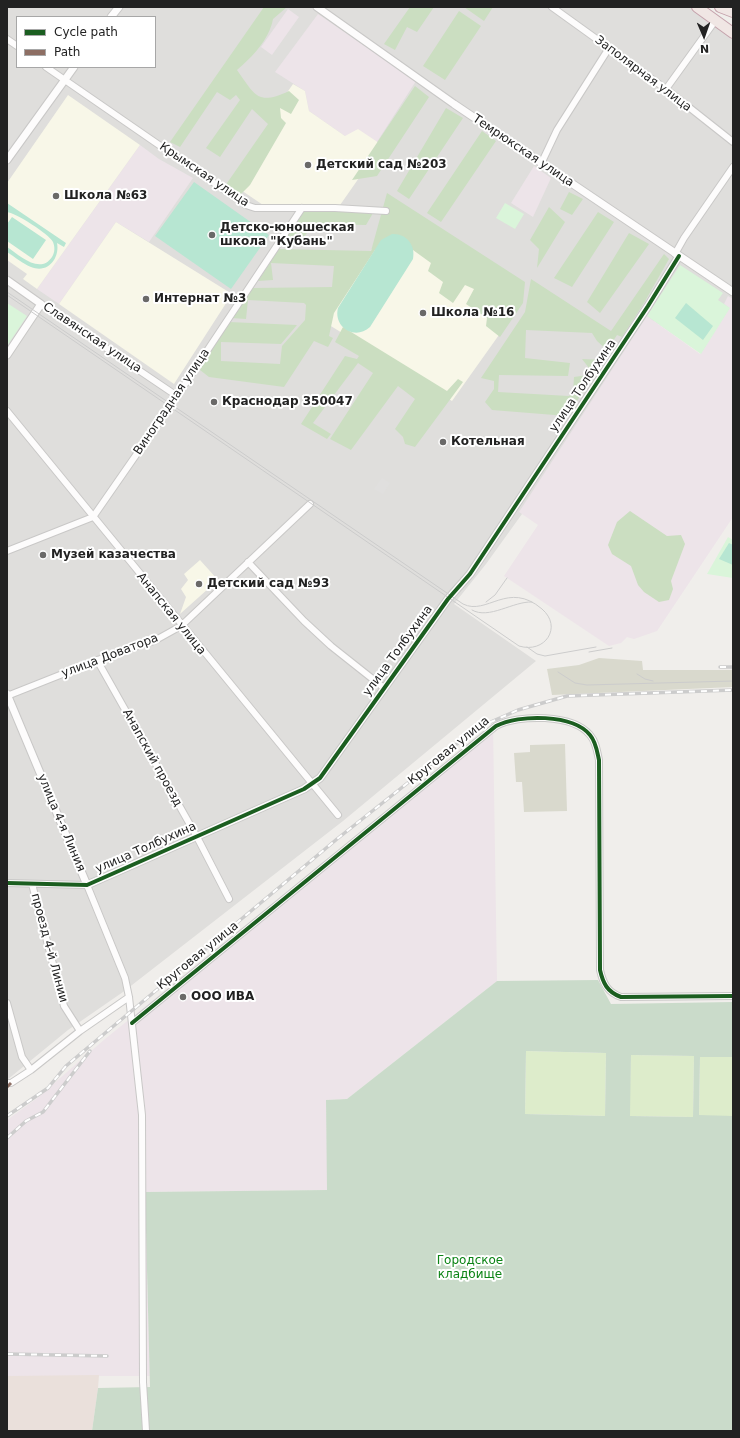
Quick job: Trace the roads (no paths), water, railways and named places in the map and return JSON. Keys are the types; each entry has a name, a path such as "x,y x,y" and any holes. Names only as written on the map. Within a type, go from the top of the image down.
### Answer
{"highway":[{"path":"697,7 733,33"},
{"path":"720,7 733,12"}],"street":[{"path":"112,16 119,7"},
{"name":"Темрюкская улица","path":"316,7 541,164 733,292"},
{"name":"Заполярная улица","path":"552,7 666,89 733,142"},
{"path":"666,89 715,21"},
{"path":"7,39 16,45"},
{"path":"541,164 548,146 557,130 609,48"},
{"name":"Крымская улица","path":"47,68 246,205 255,208 386,211"},
{"path":"7,160 73,68"},
{"path":"677,255 684,238 733,168"},
{"name":"Виноградная улица","path":"93,517 177,396 302,208"},
{"name":"улица Толбухина","path":"7,883 87,885 197,837 311,784 320,778 448,599 470,574 644,312 677,255"},
{"name":"Славянская улица","path":"7,280 177,396"},
{"path":"7,355 41,304"},
{"name":"Анапская улица","path":"7,411 181,626 338,815"},
{"name":"улица Доватора","path":"7,695 97,660 154,641 181,626 310,504"},
{"path":"7,551 93,517"},
{"path":"248,562 320,636 384,688"},
{"name":"Анапский проезд","path":"97,660 197,837 229,899"},
{"name":"улица 4-я Линия","path":"7,695 125,978 129,997 142,1115 144,1382 146,1431"},
{"name":"Круговая улица","path":"132,1023 496,726 519,719 557,719 578,725 590,734 596,746 599,760 600,970 603,983 612,994 621,997 733,996"},
{"name":"проезд 4-й Линии","path":"32,884 64,1006 80,1031"},
{"path":"9,1083 31,1070 80,1031 129,997"},
{"path":"7,1003 8,1014 22,1057 31,1070"}],"tram line":[{"path":"7,292 463,604 481,606 508,598 519,598 530,601 542,609 548,616 551,624 551,631 548,637 543,643 537,646 519,646 7,295"},
{"path":"486,602 495,595 507,578"},
{"path":"472,610 486,613 525,602 532,602"},
{"path":"527,647 537,654 545,656 596,647"},
{"path":"589,652 612,648"},
{"path":"558,672 575,683 587,685 733,681"},
{"path":"637,674 645,679 653,681"}],"railway":[{"path":"720,667 733,667"},
{"path":"7,1116 48,1088 66,1066 104,1034 337,839 477,728 518,710 567,696 733,690"},
{"path":"7,1138 26,1121 43,1112 90,1051"},
{"path":"7,1354 107,1356"}],"place":[{"name":"Детский сад №203","path":"308,165"},
{"name":"Школа №63","path":"56,196"},
{"name":"Детско-юношеская школа \"Кубань\"","path":"212,235"},
{"name":"Интернат №3","path":"146,299"},
{"name":"Школа №16","path":"423,313"},
{"name":"Краснодар 350047","path":"214,402"},
{"name":"Котельная","path":"443,442"},
{"name":"Музей казачества","path":"43,555"},
{"name":"Детский сад №93","path":"199,584"},
{"name":"ООО ИВА","path":"183,997"}],"park label":[{"name":"Городское кладбище","path":"470,1268"}]}
